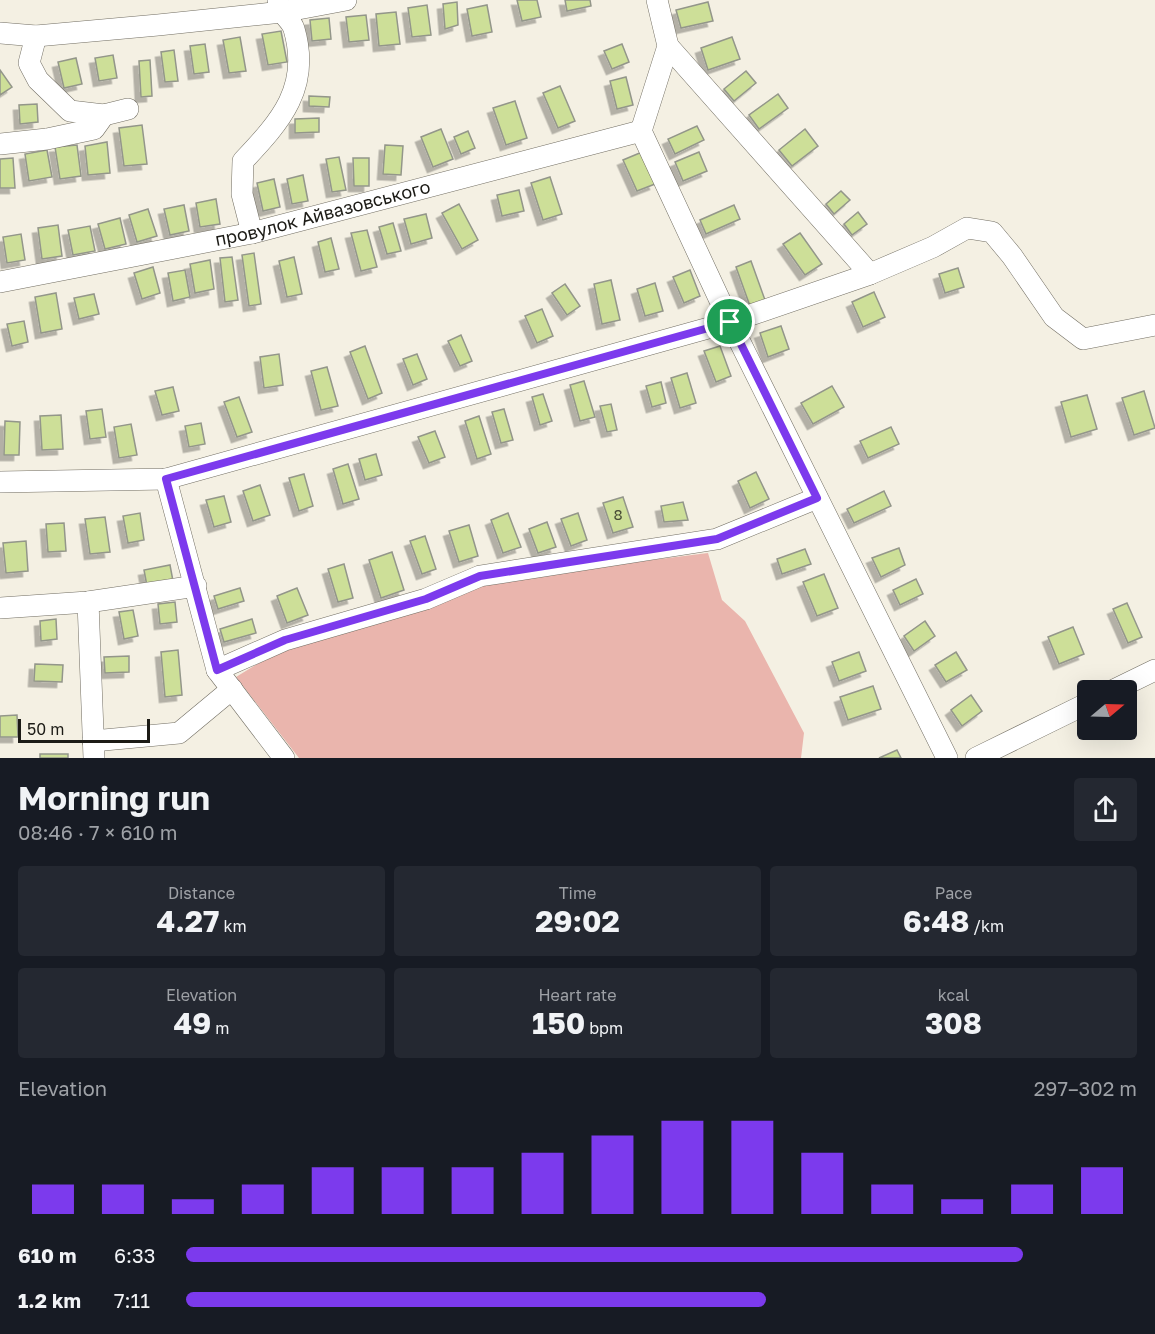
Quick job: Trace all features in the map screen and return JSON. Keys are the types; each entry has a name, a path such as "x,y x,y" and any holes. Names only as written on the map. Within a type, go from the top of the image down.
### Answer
{"street":[{"path":"0,33 36,36 346,0"},
{"path":"657,0 668,46 870,274"},
{"path":"252,233 242,194 243,161 273,130 290,103 298,80 298,50 293,25 280,6"},
{"path":"36,36 29,63 38,80 70,111 104,115 129,109"},
{"path":"668,46 641,131 730,322 947,758"},
{"path":"0,144 47,139 94,129 104,115"},
{"name":"провулок Айвазовського","path":"0,282 252,233 641,131"},
{"path":"0,482 166,479 730,322 870,274 933,247 967,228 992,232 1012,256 1054,317 1083,339 1155,325"},
{"path":"166,479 217,670 284,758"},
{"path":"217,670 285,640 426,599 480,576 717,539 817,498"},
{"path":"0,608 88,602 196,586"},
{"path":"88,602 94,749 179,733 232,689"},
{"path":"1134,680 1155,670"},
{"path":"976,758 1077,708"}],"shaded area":[{"path":"708,553 722,600 745,621 804,733 801,758 299,758 236,677 283,648 483,581"}],"building":[{"path":"517,0 537,0 541,17 522,21"},
{"path":"565,0 590,0 591,6 567,11"},
{"path":"457,2 458,25 445,29 443,4"},
{"path":"708,2 713,21 681,28 676,10"},
{"path":"427,5 431,35 412,37 408,8"},
{"path":"487,5 492,32 472,36 467,9"},
{"path":"396,12 400,44 379,46 376,14"},
{"path":"366,15 369,40 349,42 346,17"},
{"path":"329,18 331,39 312,41 310,20"},
{"path":"281,31 287,62 268,65 262,34"},
{"path":"240,37 246,71 229,73 223,40"},
{"path":"732,37 740,59 708,70 701,48"},
{"path":"205,44 209,72 194,74 190,46"},
{"path":"622,44 629,62 612,69 604,51"},
{"path":"174,50 178,81 165,82 161,52"},
{"path":"113,55 117,78 99,81 95,58"},
{"path":"76,58 82,84 64,88 58,62"},
{"path":"150,60 152,96 141,97 139,61"},
{"path":"0,70 12,87 0,95"},
{"path":"746,71 756,83 734,101 724,89"},
{"path":"626,77 633,105 617,109 610,81"},
{"path":"560,86 575,121 558,128 543,93"},
{"path":"778,94 788,108 759,129 749,115"},
{"path":"309,96 330,97 329,107 309,106"},
{"path":"515,101 527,138 506,145 493,108"},
{"path":"37,104 38,122 20,124 19,105"},
{"path":"319,118 319,132 295,133 295,119"},
{"path":"142,125 147,164 124,166 119,128"},
{"path":"697,126 704,140 675,154 668,139"},
{"path":"441,129 453,159 433,167 421,137"},
{"path":"805,129 818,146 792,166 779,150"},
{"path":"468,131 475,148 461,154 454,137"},
{"path":"107,142 110,173 88,175 85,146"},
{"path":"77,145 81,176 60,179 55,147"},
{"path":"385,145 403,146 401,175 383,174"},
{"path":"47,150 52,177 29,181 25,154"},
{"path":"642,152 655,184 637,191 623,160"},
{"path":"699,152 707,171 683,181 675,162"},
{"path":"339,157 346,190 332,192 326,159"},
{"path":"13,158 15,188 0,188 0,159"},
{"path":"353,158 369,158 369,186 354,186"},
{"path":"303,175 308,201 292,204 287,179"},
{"path":"550,177 562,214 543,220 531,183"},
{"path":"274,179 280,207 263,211 257,183"},
{"path":"519,190 524,211 502,216 497,195"},
{"path":"841,191 850,200 834,214 826,204"},
{"path":"216,199 220,224 200,227 196,203"},
{"path":"459,204 478,240 462,249 442,213"},
{"path":"184,205 189,231 170,235 164,209"},
{"path":"734,205 740,219 706,234 700,220"},
{"path":"148,209 157,236 137,242 129,215"},
{"path":"858,212 867,224 852,235 844,224"},
{"path":"426,214 432,238 411,244 404,219"},
{"path":"120,218 126,244 105,249 98,224"},
{"path":"393,223 401,251 387,254 379,227"},
{"path":"58,225 62,256 42,259 38,228"},
{"path":"90,226 95,251 73,255 68,230"},
{"path":"367,230 377,267 361,271 351,233"},
{"path":"800,233 822,264 805,275 783,244"},
{"path":"21,234 25,260 7,263 3,237"},
{"path":"331,238 339,269 325,272 318,242"},
{"path":"254,253 261,304 249,306 242,255"},
{"path":"232,257 238,300 225,302 220,258"},
{"path":"294,257 302,294 287,297 279,261"},
{"path":"210,260 214,289 195,293 190,264"},
{"path":"751,261 765,300 750,306 736,267"},
{"path":"153,267 160,293 142,299 134,273"},
{"path":"958,268 964,287 945,293 939,274"},
{"path":"185,270 190,297 173,301 168,273"},
{"path":"690,270 700,296 684,303 673,277"},
{"path":"611,280 620,320 602,324 594,284"},
{"path":"655,283 663,311 645,316 637,289"},
{"path":"565,284 580,306 567,315 552,293"},
{"path":"874,292 885,317 863,327 852,302"},
{"path":"56,293 62,329 41,333 35,297"},
{"path":"94,294 99,314 79,319 74,298"},
{"path":"542,309 553,336 537,343 525,316"},
{"path":"24,321 28,342 12,346 7,324"},
{"path":"781,326 789,349 768,357 760,333"},
{"path":"461,335 472,361 460,366 448,341"},
{"path":"365,346 382,393 368,399 350,352"},
{"path":"720,346 731,376 716,382 704,351"},
{"path":"279,354 283,385 264,388 260,357"},
{"path":"417,354 427,379 413,385 403,359"},
{"path":"327,367 338,406 321,410 311,371"},
{"path":"687,373 696,403 680,408 671,378"},
{"path":"584,381 595,417 580,421 570,385"},
{"path":"661,382 666,403 652,407 646,386"},
{"path":"832,386 844,407 813,424 801,403"},
{"path":"173,387 179,411 162,415 155,391"},
{"path":"1144,391 1155,428 1134,435 1122,398"},
{"path":"543,394 552,421 540,425 532,397"},
{"path":"1087,395 1097,429 1071,437 1061,402"},
{"path":"239,397 252,432 237,437 224,402"},
{"path":"611,404 617,430 607,432 600,406"},
{"path":"102,409 106,437 90,439 86,411"},
{"path":"504,409 513,440 501,443 492,412"},
{"path":"61,415 63,449 42,450 40,416"},
{"path":"479,416 491,454 477,459 465,421"},
{"path":"5,421 20,422 19,455 4,455"},
{"path":"201,423 205,444 189,447 185,426"},
{"path":"131,424 137,455 119,458 114,427"},
{"path":"891,427 899,444 868,458 860,441"},
{"path":"435,431 445,457 429,463 418,437"},
{"path":"376,454 382,475 365,480 359,459"},
{"path":"348,464 359,499 343,504 333,469"},
{"path":"756,472 769,499 750,508 738,481"},
{"path":"304,474 313,506 299,511 289,478"},
{"path":"260,485 270,515 253,521 243,491"},
{"path":"884,491 891,506 854,523 847,509"},
{"path":"224,496 231,522 214,527 206,500"},
{"path":"623,497 633,527 613,533 603,503"},
{"path":"683,502 688,520 664,522 661,506"},
{"path":"140,513 144,540 128,543 123,516"},
{"path":"508,513 521,547 503,553 491,520"},
{"path":"578,513 587,540 571,546 561,519"},
{"path":"105,517 110,552 90,554 85,519"},
{"path":"547,522 556,547 538,553 529,529"},
{"path":"64,523 66,551 48,552 46,524"},
{"path":"469,525 478,556 459,562 449,531"},
{"path":"425,536 436,569 422,574 410,541"},
{"path":"26,541 28,571 6,573 3,543"},
{"path":"899,548 905,565 881,577 872,558"},
{"path":"805,549 811,564 782,574 777,559"},
{"path":"392,552 404,590 381,598 369,560"},
{"path":"344,564 353,598 338,602 328,569"},
{"path":"170,565 173,581 147,586 144,570"},
{"path":"824,574 838,608 817,616 803,582"},
{"path":"916,579 923,594 900,605 893,590"},
{"path":"240,588 244,601 218,609 214,596"},
{"path":"297,588 308,615 287,623 277,596"},
{"path":"175,602 177,622 160,624 158,604"},
{"path":"1127,603 1142,637 1128,643 1113,609"},
{"path":"133,610 138,636 124,639 119,612"},
{"path":"56,619 57,639 41,641 40,621"},
{"path":"252,619 256,633 224,642 220,629"},
{"path":"925,621 935,636 914,651 904,636"},
{"path":"1073,627 1084,654 1059,664 1048,637"},
{"path":"178,650 182,695 165,697 161,652"},
{"path":"859,652 866,671 839,681 832,662"},
{"path":"956,652 967,670 946,682 935,665"},
{"path":"129,656 129,672 105,673 104,657"},
{"path":"35,664 63,665 62,682 34,681"},
{"path":"873,686 881,709 848,720 840,697"},
{"path":"971,695 982,711 962,726 951,710"},
{"path":"17,715 18,737 0,737 0,716"},
{"path":"897,750 901,758 879,758"},
{"path":"40,754 68,754 68,758 40,758"}],"route":[{"path":"730,322 817,498 717,539 480,576 426,599 285,640 217,670 166,479 730,322"}]}
